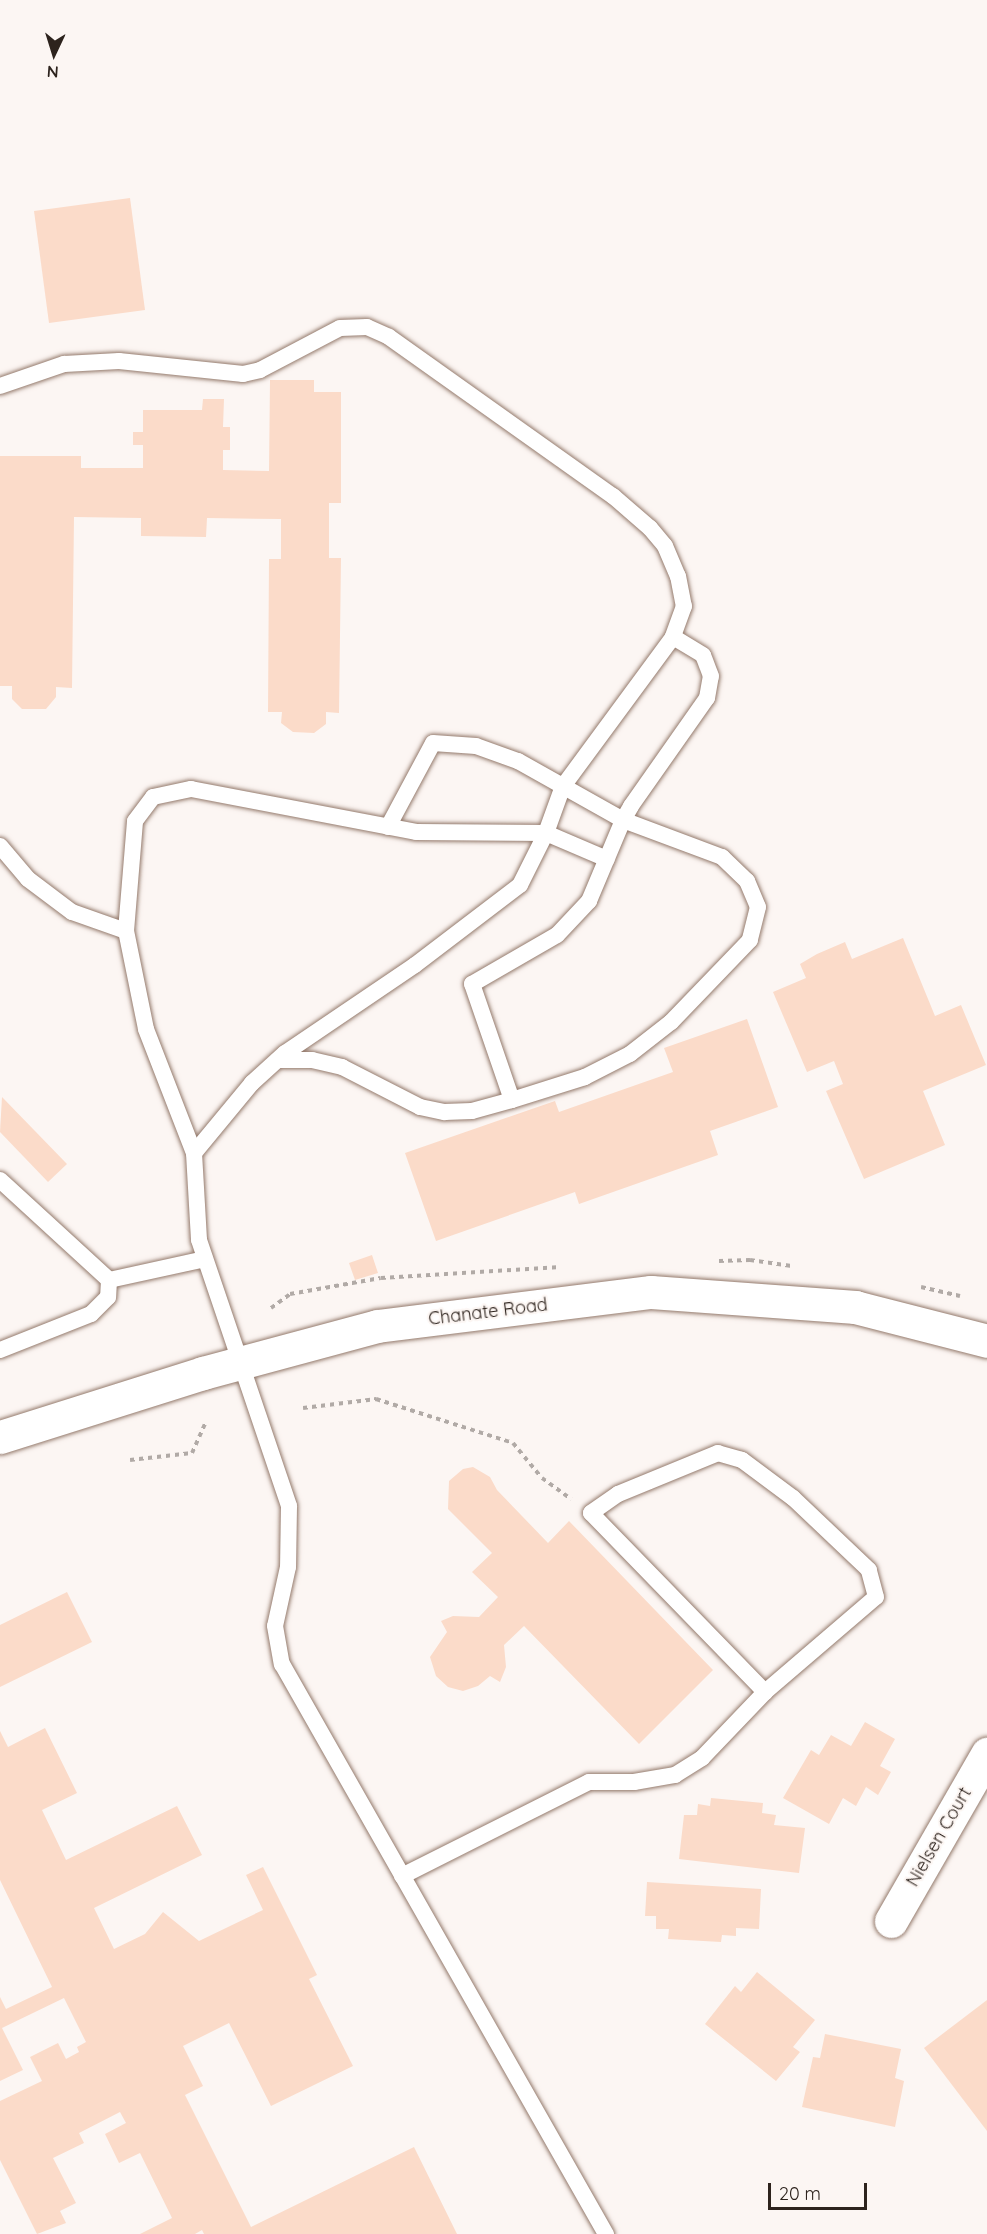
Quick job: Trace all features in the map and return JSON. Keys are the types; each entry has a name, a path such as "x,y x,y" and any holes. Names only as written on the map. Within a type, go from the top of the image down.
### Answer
{"street":[{"name":"Chanate Road","path":"0,1437 243,1362 377,1326 651,1292 855,1307 949,1328 987,1341"},
{"name":"Nielsen Court","path":"891,1921 987,1754"}],"lane":[{"path":"0,386 64,364 119,361 243,374 260,370 340,328 367,327 389,338 613,496 650,528 664,546 678,576 684,606 673,637 563,786 546,833 520,885 415,965 321,1025 278,1060 252,1083 194,1153"},
{"path":"512,1100 472,984 557,935 589,901 623,820 707,698 711,676 703,655 673,637"},
{"path":"278,1060 312,1060 342,1067 420,1107 444,1112 472,1111 585,1077 630,1054 671,1022 750,940 758,907 747,880 714,853 623,820 518,761 476,746 433,743 388,827"},
{"path":"606,2234 282,1664 275,1626 288,1567 289,1506 243,1362 219,1306 199,1240 194,1153 146,1029 126,931 135,820 153,797 192,789 416,832 546,833 607,859"},
{"path":"0,846 28,879 72,912 126,931"},
{"path":"0,1180 109,1280"},
{"path":"109,1280 205,1259"},
{"path":"0,1350 91,1314 108,1297 109,1280"},
{"path":"402,1876 590,1782 634,1782 675,1775 702,1758 765,1692 876,1597 869,1570 793,1498 742,1460 718,1453 618,1494 591,1513 765,1692"}],"path":[{"path":"303,1408 376,1399 513,1443 542,1478 591,1513"},
{"path":"130,1460 192,1454 206,1422"}],"building":[{"path":"130,198 145,310 49,323 34,211"},
{"path":"270,380 314,380 314,392 341,392 341,503 329,503 329,558 341,558 339,713 326,712 326,724 314,733 293,732 281,723 282,712 268,712 269,559 281,559 281,519 207,518 206,537 141,536 141,518 74,517 72,688 56,687 56,697 46,709 22,709 12,699 12,686 0,686 0,456 81,456 81,468 143,468 143,445 133,445 133,432 143,432 143,410 202,410 203,399 224,399 223,427 230,427 230,450 223,450 223,470 269,471"},
{"path":"903,938 935,1016 961,1005 986,1065 923,1091 945,1145 864,1179 826,1091 843,1084 834,1061 807,1072 773,992 806,978 800,964 845,942 852,959"},
{"path":"747,1019 778,1107 710,1131 718,1155 579,1204 575,1192 436,1241 405,1153 555,1101 559,1112 673,1072 664,1048"},
{"path":"2,1097 67,1164 48,1182 0,1132"},
{"path":"372,1255 378,1273 355,1280 349,1263"},
{"path":"473,1467 490,1477 497,1490 548,1543 569,1521 713,1670 639,1744 524,1626 504,1645 506,1667 500,1682 490,1676 478,1686 463,1691 448,1687 436,1676 430,1657 447,1632 441,1621 453,1616 479,1617 498,1597 472,1572 492,1553 448,1509 449,1481 463,1469"},
{"path":"67,1592 92,1642 0,1687 0,1625"},
{"path":"865,1722 895,1739 880,1766 891,1772 878,1795 866,1787 856,1806 843,1798 829,1824 783,1798 811,1750 819,1755 831,1735 851,1746"},
{"path":"45,1728 77,1793 42,1810 66,1860 177,1806 202,1855 94,1908 114,1949 145,1934 163,1912 199,1941 263,1910 246,1875 263,1867 317,1975 309,1979 353,2066 271,2106 229,2023 183,2046 203,2086 185,2095 251,2227 414,2147 457,2234 204,2234 202,2230 195,2234 140,2234 172,2218 140,2153 119,2163 105,2134 126,2123 120,2112 79,2133 84,2143 53,2158 76,2203 60,2211 66,2223 37,2234 0,2160 0,2101 42,2081 30,2057 58,2043 66,2059 79,2052 77,2047 86,2042 64,1998 2,2028 23,2070 0,2081 0,1997 6,2009 52,1987 0,1880 0,1731 8,1747"},
{"path":"711,1798 763,1803 762,1813 776,1815 774,1825 805,1828 799,1873 679,1859 684,1815 697,1815 698,1804 710,1806"},
{"path":"647,1882 761,1889 759,1929 736,1928 736,1936 722,1935 721,1942 668,1939 669,1929 656,1929 656,1916 645,1916"},
{"path":"757,1972 815,2020 793,2047 800,2052 776,2081 705,2024 735,1986 741,1992"},
{"path":"987,2000 987,2131 924,2048"},
{"path":"825,2034 901,2049 895,2078 904,2081 895,2127 802,2107 813,2057 820,2058"}]}
